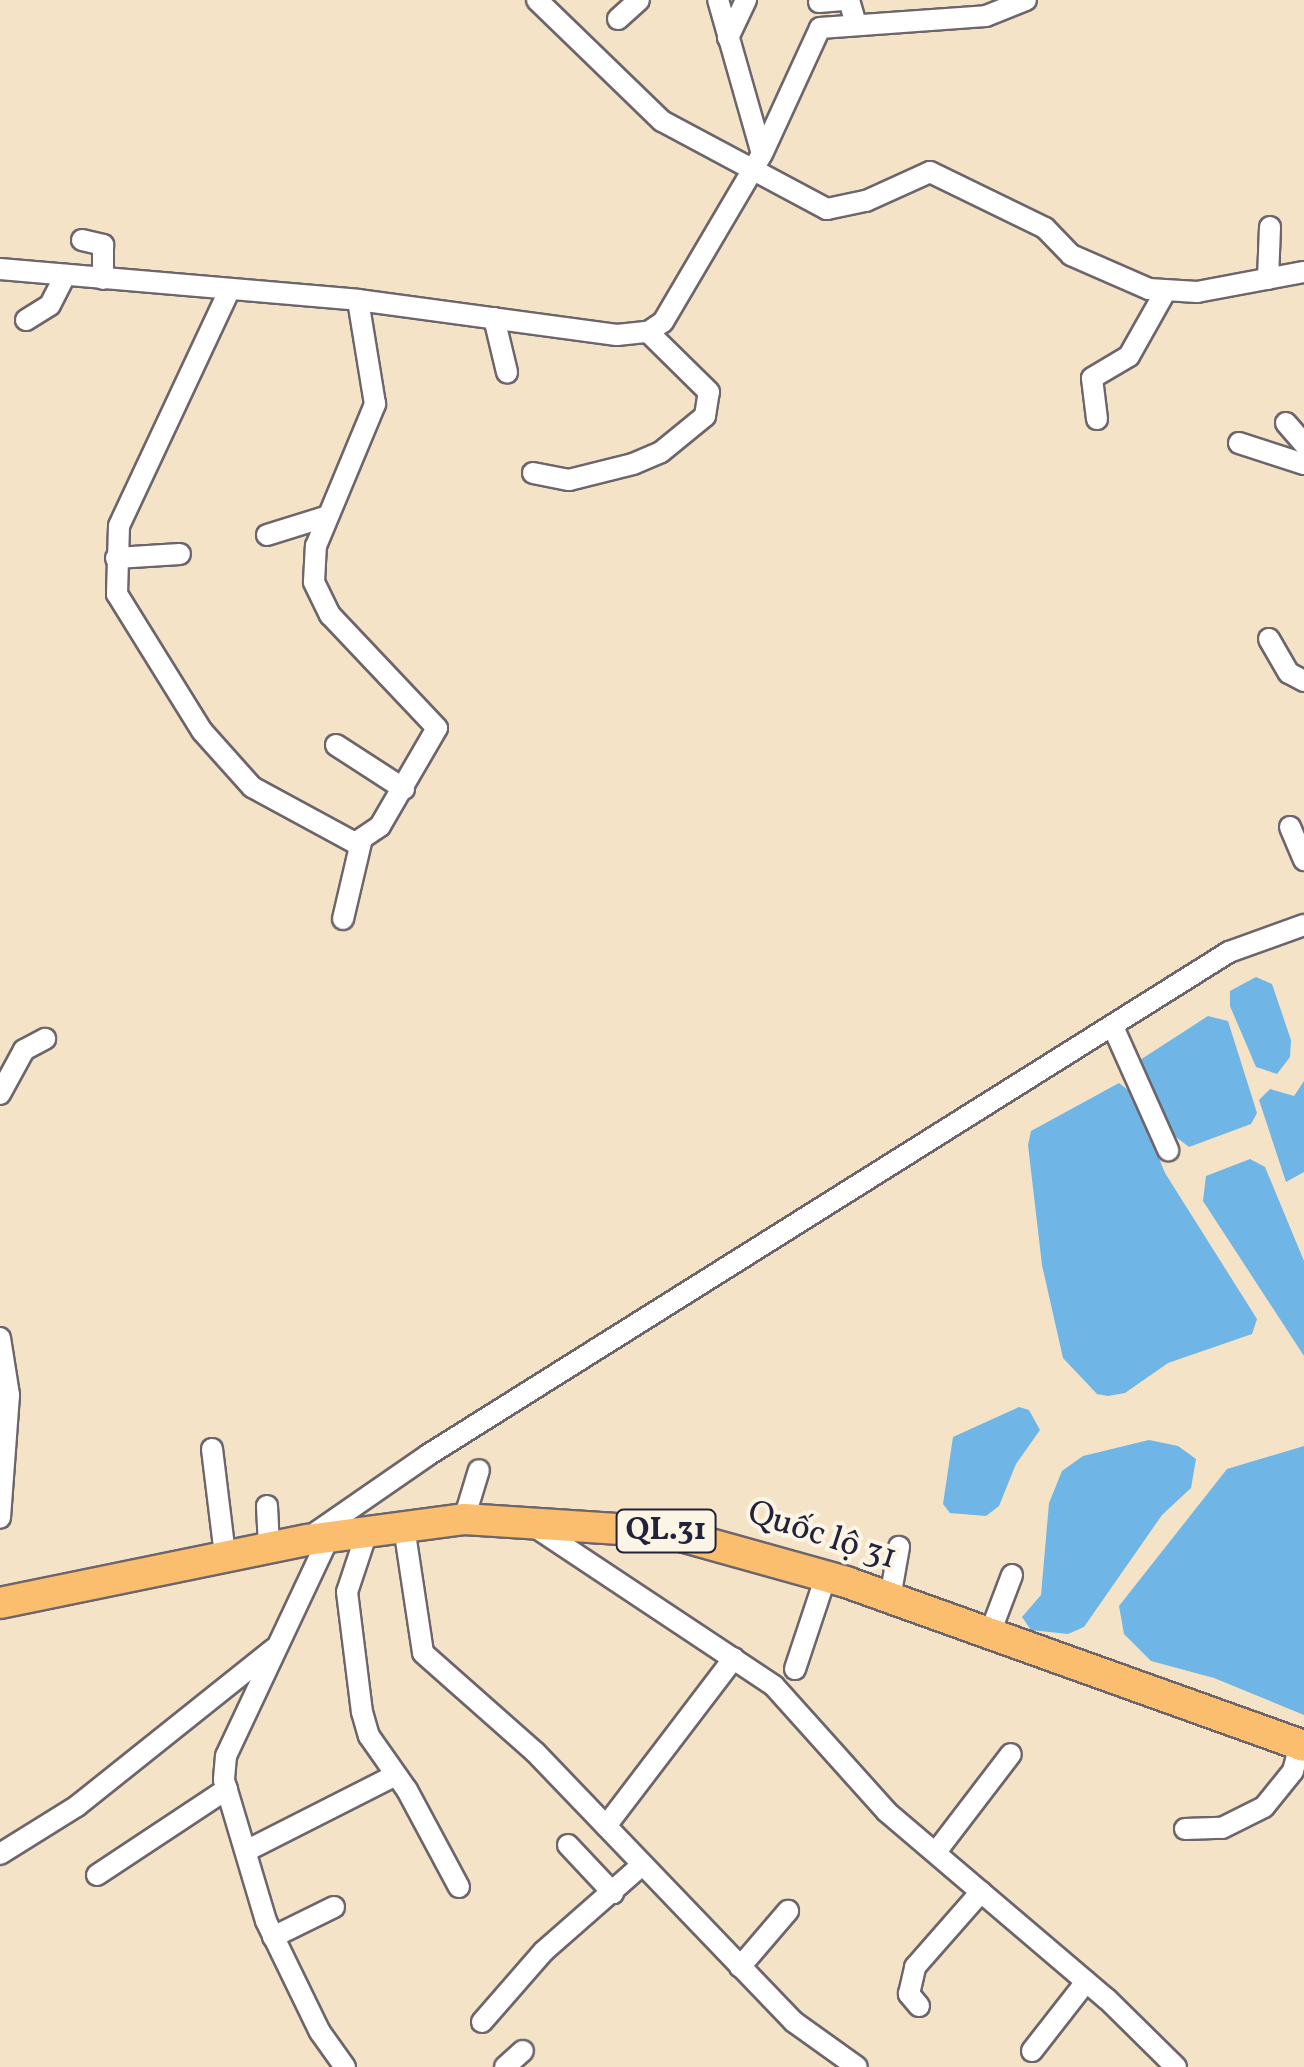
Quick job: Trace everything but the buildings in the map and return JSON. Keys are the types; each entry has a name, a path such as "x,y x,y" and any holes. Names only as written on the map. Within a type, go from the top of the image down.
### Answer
{"highway":[{"name":"Quốc lộ 31","path":"0,1603 224,1555 464,1519 710,1538 1302,1745"}],"street":[{"path":"537,0 662,121 757,162 801,199 842,210 930,172 1045,228 1090,265 1165,292 1304,272"},
{"path":"718,0 757,162"},
{"path":"728,38 746,0"},
{"path":"849,0 856,24"},
{"path":"0,269 230,292 358,300 617,334 648,332 663,322 788,108 820,28 1026,0"},
{"path":"618,20 634,2"},
{"path":"1268,279 1270,226"},
{"path":"82,240 103,245 103,279"},
{"path":"26,320 43,313 65,275"},
{"path":"230,292 128,502 116,558 126,615 202,730 252,788 346,841 361,842"},
{"path":"1097,419 1092,378 1129,356 1165,292"},
{"path":"343,919 361,842 380,826 437,728 318,596 313,566 328,516 376,404 358,300"},
{"path":"494,318 507,372"},
{"path":"533,473 569,480 633,464 661,452 704,416 709,392 648,332"},
{"path":"1286,422 1304,444"},
{"path":"1239,443 1304,464"},
{"path":"267,534 328,516"},
{"path":"116,558 180,554"},
{"path":"1269,639 1288,673 1304,681"},
{"path":"336,745 404,789"},
{"path":"1290,827 1304,860"},
{"path":"345,2067 320,2032 274,1937 226,1789 226,1756 278,1646 318,1538 428,1454 1114,1029 1229,952 1304,926"},
{"path":"1114,1029 1168,1150"},
{"path":"0,1094 24,1050 45,1039"},
{"path":"0,1338 8,1455 0,1518"},
{"path":"0,1432 8,1455"},
{"path":"212,1449 224,1555"},
{"path":"464,1519 479,1470"},
{"path":"267,1506 269,1547"},
{"path":"529,1523 774,1686 887,1812 1086,1982 1176,2067"},
{"path":"404,1527 423,1654 606,1826 794,2022 857,2067"},
{"path":"367,1532 347,1592 369,1736 396,1775 459,1887"},
{"path":"890,1598 899,1547"},
{"path":"990,1633 1012,1575"},
{"path":"795,1668 826,1576"},
{"path":"0,1854 77,1806 278,1646"},
{"path":"606,1826 734,1658"},
{"path":"1185,1830 1222,1828 1264,1807 1293,1771 1302,1745"},
{"path":"936,1852 1011,1754"},
{"path":"246,1851 396,1775"},
{"path":"97,1875 226,1789"},
{"path":"568,1846 613,1893"},
{"path":"482,2022 544,1951 642,1865"},
{"path":"919,2006 909,1994 914,1967 982,1892"},
{"path":"274,1937 334,1906"},
{"path":"740,1967 788,1911"},
{"path":"1032,2051 1086,1982"},
{"path":"506,2067 523,2051"}],"water":[{"path":"1256,977 1272,984 1291,1040 1290,1057 1277,1074 1256,1067 1230,1006 1230,991"},
{"path":"1208,1016 1228,1021 1257,1113 1251,1124 1189,1147 1172,1134 1140,1060"},
{"path":"1304,1081 1304,1172 1286,1182 1259,1100 1270,1089 1294,1096"},
{"path":"1119,1083 1133,1094 1165,1173 1257,1319 1252,1334 1168,1363 1125,1393 1108,1396 1097,1394 1063,1358 1042,1265 1028,1145 1031,1131"},
{"path":"1250,1159 1265,1167 1304,1261 1304,1356 1203,1201 1206,1176"},
{"path":"1019,1407 1029,1410 1040,1430 1016,1464 999,1506 986,1516 950,1513 943,1504 953,1437"},
{"path":"1149,1440 1178,1446 1196,1459 1191,1488 1162,1515 1084,1627 1068,1634 1031,1630 1022,1617 1041,1595 1049,1503 1062,1471 1083,1456"},
{"path":"1304,1446 1304,1715 1214,1678 1151,1661 1124,1634 1119,1606 1227,1469"}]}
